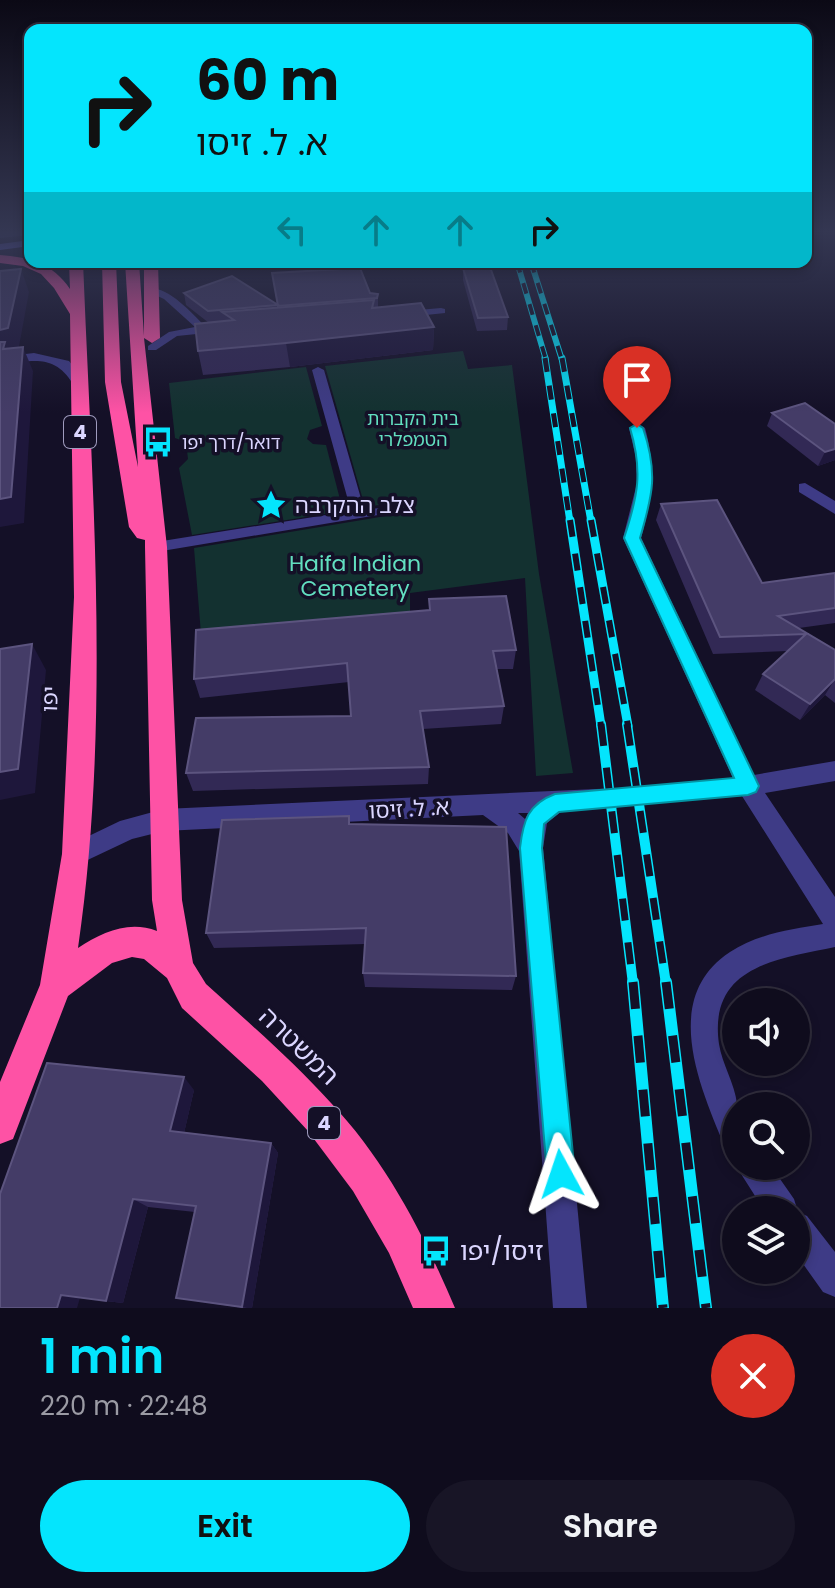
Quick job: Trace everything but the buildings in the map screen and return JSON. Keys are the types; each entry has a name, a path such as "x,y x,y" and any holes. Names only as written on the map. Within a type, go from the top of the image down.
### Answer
{"highway":[{"path":"65,291 77,323"},
{"name":"יפו","path":"0,1126 56,985 77,854 85,597 76,291"},
{"path":"110,291 113,382 119,429 139,527 156,547"},
{"name":"4","path":"134,291 140,399 156,547 168,915 178,967"},
{"path":"140,399 152,348 152,291"},
{"path":"56,985 94,957 126,941 150,942 161,948 178,967"},
{"name":"המשטרה","path":"178,967 194,996 312,1109 366,1178 403,1239 434,1308"}],"street":[{"path":"0,361 44,356 59,359 71,367 78,381"},
{"path":"637,428 647,461 643,502 632,538 748,786 835,919"},
{"path":"805,488 835,509"},
{"name":"א. ל. זיסו","path":"77,854 128,829 164,820 555,803 748,786 835,771"},
{"path":"555,803 540,812 534,822 531,848 570,1308"},
{"path":"488,805 516,825 531,848"},
{"path":"722,1103 702,1036 707,1001 721,974 741,960 774,947 835,934"},
{"path":"810,1246 835,1280"}],"lane":[{"path":"154,291 167,297 204,330"},
{"path":"401,314 441,311"},
{"path":"152,348 173,334 234,328"},
{"path":"318,370 359,514"},
{"path":"156,547 379,511"}],"green space":[{"path":"463,351 468,369 512,365 539,574 573,773 536,776 525,578 410,593 410,623 202,646 194,548 404,513 401,502 365,507 325,366"},
{"path":"306,367 322,426 310,430 307,439 313,444 326,445 343,511 192,535 179,468 188,459 186,442 175,438 169,383"}],"railway":[{"path":"526,291 546,360"},
{"path":"540,291 562,360"},
{"path":"545,358 570,522"},
{"path":"562,358 591,522"},
{"path":"570,520 601,726"},
{"path":"591,520 628,726"},
{"path":"601,724 633,984"},
{"path":"627,724 666,984"},
{"path":"633,982 663,1308"},
{"path":"666,982 706,1308"}],"place":[{"name":"דואר/דרך יפו","path":"158,442"},
{"name":"צלב ההקרבה","path":"271,505"},
{"name":"זיסו/יפו","path":"436,1251"}],"route":[{"path":"561,1174 531,848 534,822 540,812 555,803 748,786 632,538 643,502 647,461 637,428"}],"park label":[{"name":"בית הקברות הטמפלרי","path":"413,428"},
{"name":"Haifa Indian Cemetery","path":"355,576"}]}
